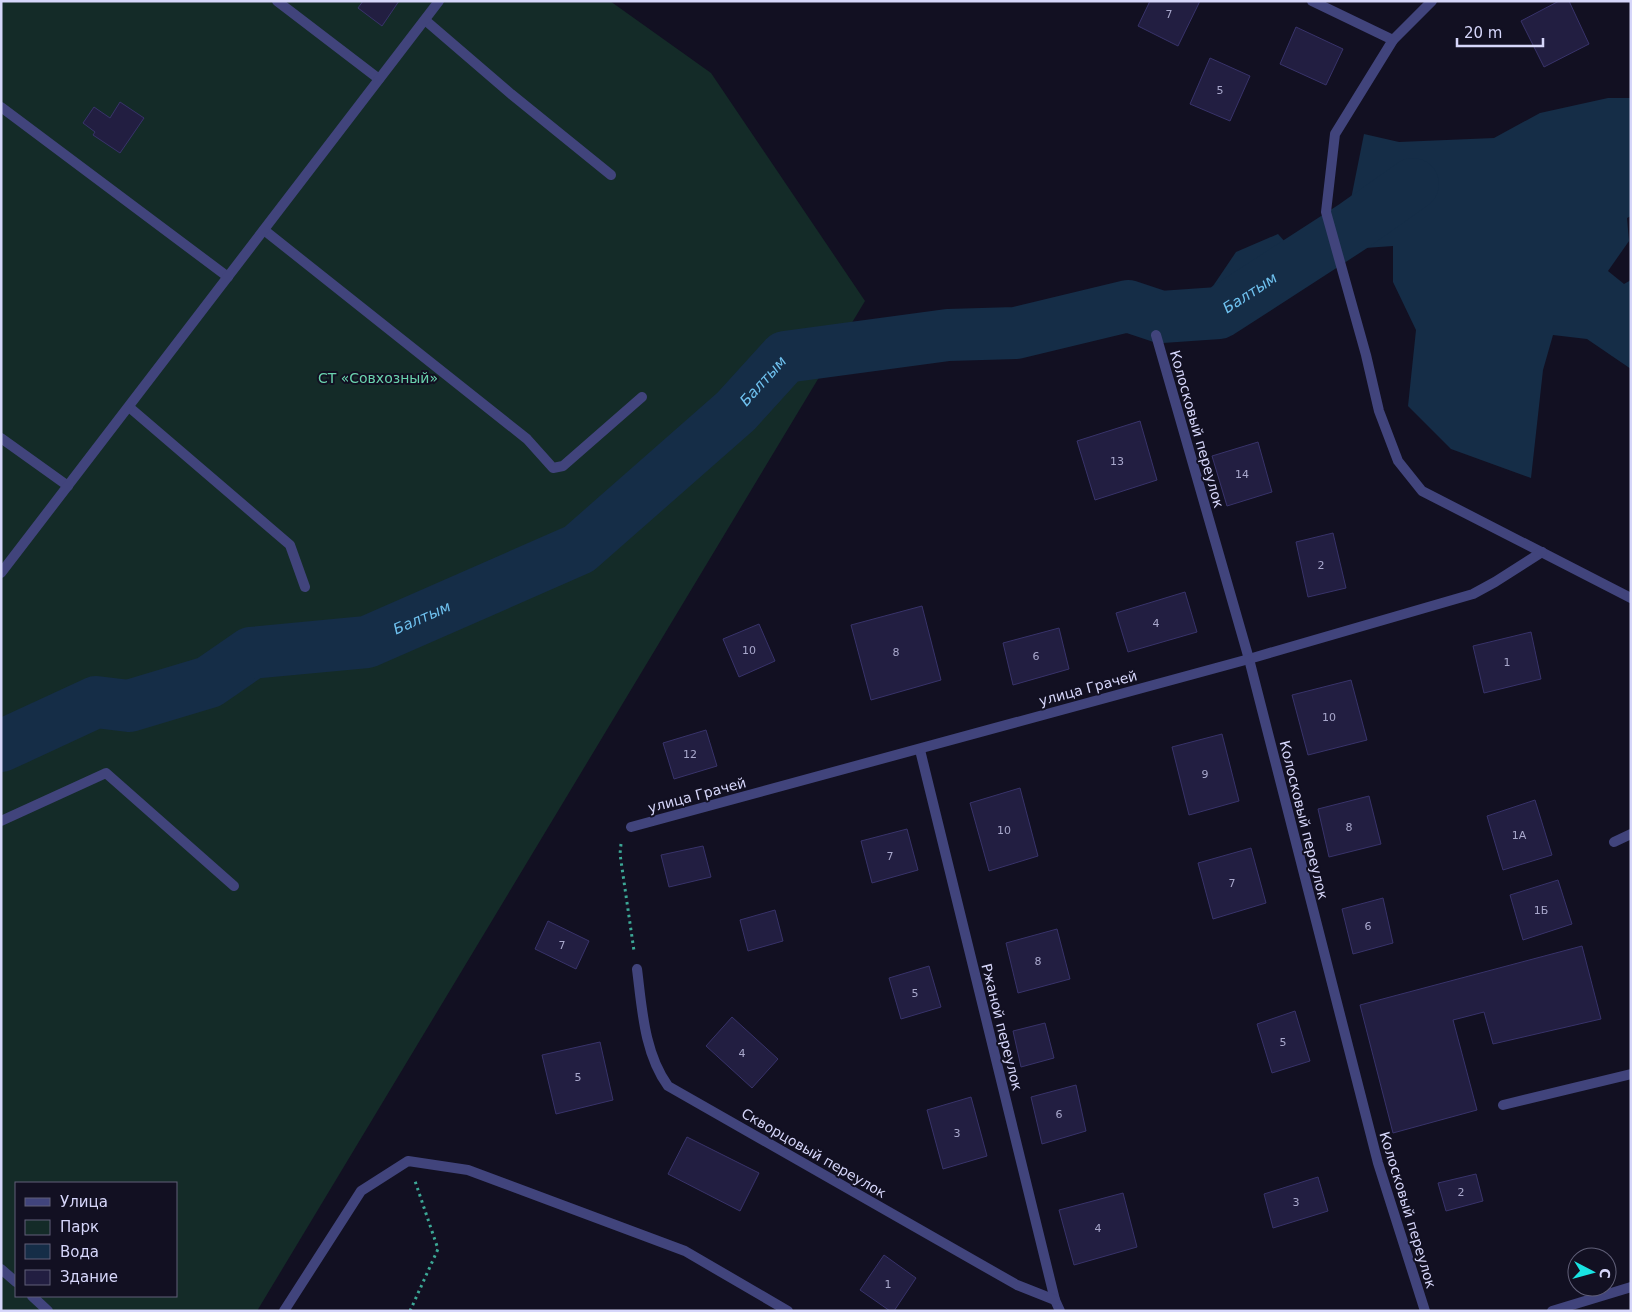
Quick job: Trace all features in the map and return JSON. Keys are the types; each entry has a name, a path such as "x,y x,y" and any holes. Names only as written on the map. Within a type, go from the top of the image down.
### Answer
{"street":[{"path":"277,1 379,79"},
{"path":"1,574 439,1"},
{"path":"1312,1 1393,40"},
{"path":"1432,1 1393,40 1335,134 1326,212 1366,355 1378,411 1398,461 1422,491 1631,598"},
{"path":"425,20 511,94 611,175"},
{"path":"1,107 228,277"},
{"path":"264,230 527,439 553,468 563,466 642,397"},
{"name":"Колосковый переулок","path":"1156,335 1249,659 1378,1163 1425,1311"},
{"path":"129,406 290,546 306,586"},
{"path":"1,438 68,486"},
{"name":"улица Грачей","path":"631,827 920,750 1249,659 1473,594 1542,552"},
{"name":"Ржаной переулок","path":"920,750 1055,1300 1060,1311"},
{"path":"1,822 106,773 234,886"},
{"path":"1614,842 1631,834"},
{"name":"Скворцовый переулок","path":"637,969 652,1056 659,1073 668,1086 1016,1285 1055,1300"},
{"path":"1503,1105 1631,1074"},
{"path":"284,1311 361,1192 408,1162 468,1170 686,1251 788,1311"},
{"path":"1,1269 15,1281"},
{"path":"1552,1311 1631,1287"},
{"path":"33,1297 48,1311"}],"path":[{"path":"631,827 622,839 620,854 637,969"},
{"path":"408,1162 438,1249 410,1311"}],"green space":[{"name":"СТ «Совхозный»","path":"1,1 610,1 711,73 865,301 257,1311 1,1311"}],"water":[{"path":"1608,98 1631,98 1631,216 1627,218 1629,241 1608,271 1624,284 1631,280 1631,369 1587,339 1553,335 1543,370 1531,478 1451,449 1408,406 1416,330 1393,282 1393,246 1365,248 1349,209 1364,134 1399,142 1494,138 1540,113"},
{"path":"1278,234 1309,269 1283,298 1229,333 1209,292 1236,252"}],"building":[{"path":"363,1 399,1 382,26 358,8"},
{"path":"1150,1 1200,1 1178,46 1138,26"},
{"path":"1559,1 1569,1 1589,44 1544,67 1521,21"},
{"path":"1296,27 1343,49 1326,85 1280,64"},
{"path":"1210,58 1250,76 1230,121 1190,104"},
{"path":"120,102 144,118 120,153 93,135 95,132 83,123 94,107 110,118"},
{"path":"1140,421 1157,480 1095,500 1077,441"},
{"path":"1258,442 1272,492 1227,506 1212,456"},
{"path":"1333,533 1346,588 1308,597 1296,542"},
{"path":"1185,592 1197,632 1128,652 1116,613"},
{"path":"922,606 941,680 871,700 851,625"},
{"path":"759,624 775,661 739,677 723,639"},
{"path":"1059,628 1069,669 1013,685 1003,643"},
{"path":"1531,632 1541,679 1484,693 1473,646"},
{"path":"1351,680 1367,740 1308,755 1292,695"},
{"path":"706,730 717,766 674,779 663,743"},
{"path":"1222,734 1239,801 1189,815 1172,747"},
{"path":"1020,788 1038,856 989,871 970,803"},
{"path":"1369,796 1381,844 1329,857 1318,809"},
{"path":"1535,800 1552,855 1503,870 1487,816"},
{"path":"907,829 918,870 872,883 861,841"},
{"path":"703,846 711,877 669,887 661,855"},
{"path":"1251,848 1266,903 1213,919 1198,863"},
{"path":"1558,880 1572,924 1523,940 1510,895"},
{"path":"1383,898 1393,943 1353,954 1342,909"},
{"path":"775,910 783,941 748,951 740,920"},
{"path":"548,921 589,941 576,969 535,949"},
{"path":"1057,929 1070,979 1018,993 1006,943"},
{"path":"1582,946 1601,1019 1493,1044 1484,1012 1453,1020 1477,1110 1393,1133 1360,1005"},
{"path":"929,966 941,1007 901,1019 889,978"},
{"path":"1295,1011 1310,1061 1272,1073 1257,1024"},
{"path":"732,1017 778,1059 752,1088 706,1046"},
{"path":"1045,1023 1054,1058 1021,1067 1013,1031"},
{"path":"600,1042 613,1100 556,1114 542,1055"},
{"path":"1076,1085 1086,1131 1042,1144 1031,1097"},
{"path":"971,1097 987,1156 943,1169 927,1110"},
{"path":"687,1137 759,1173 740,1211 668,1174"},
{"path":"1476,1174 1483,1201 1446,1211 1438,1183"},
{"path":"1318,1177 1328,1211 1273,1228 1264,1194"},
{"path":"1123,1193 1137,1247 1074,1265 1059,1210"},
{"path":"884,1255 916,1278 894,1311 890,1311 860,1290"}],"waterway":[{"name":"Балтым","path":"1,746 96,702 129,706 209,682 251,653 367,642 579,549 736,411 785,357 948,335 1016,333 1128,306 1161,317 1219,313 1355,225 1413,184"}]}
